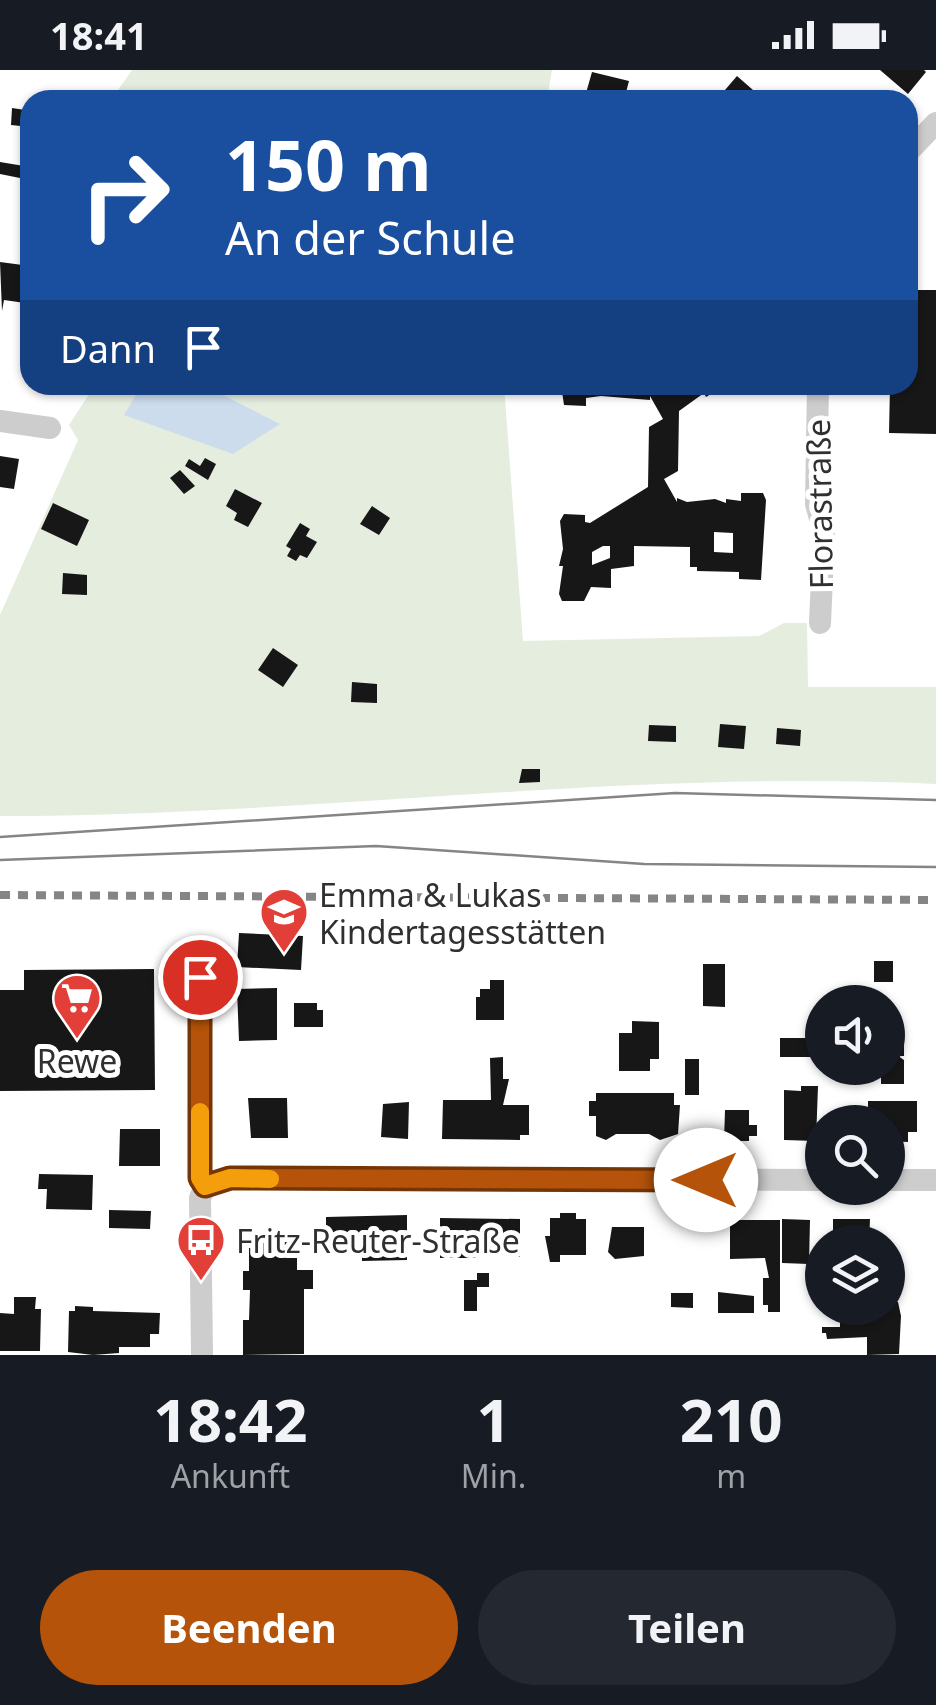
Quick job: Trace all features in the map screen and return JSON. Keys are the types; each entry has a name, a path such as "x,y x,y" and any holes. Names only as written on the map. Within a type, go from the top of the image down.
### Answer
{"street":[{"path":"918,142 936,124"},
{"name":"Florastraße","path":"818,395 816,504 824,533 820,623"},
{"path":"0,421 50,428"},
{"path":"200,977 200,1178 205,1186"},
{"path":"202,1355 200,1198 205,1186 230,1178 805,1180"},
{"path":"905,1180 936,1180"}],"shaded area":[{"path":"132,70 552,70 549,90 118,90"},
{"path":"88,395 505,395 523,641 759,636 784,623 807,623 808,687 936,687 936,784 702,783 234,809 0,816 0,615 78,440 69,425"}],"water":[{"path":"136,395 223,395 280,424 233,454 124,415"}],"building":[{"path":"880,70 926,72 911,90 903,90"},
{"path":"592,72 629,81 627,90 587,90"},
{"path":"737,76 753,90 725,90"},
{"path":"12,108 20,109 20,126 11,125"},
{"path":"0,162 20,165 20,178 0,174"},
{"path":"0,262 20,265 20,302 4,300 2,311"},
{"path":"918,290 936,290 936,434 889,433 890,395 918,395"},
{"path":"562,395 701,395 679,411 678,471 664,479 677,502 677,498 726,503 726,499 741,501 741,493 763,493 766,500 761,580 739,579 739,572 697,571 697,567 690,567 690,547 634,546 634,566 611,569 611,588 591,587 584,601 562,601 560,521 564,514 585,515 585,522 590,523 648,487 649,427 663,419 650,396 650,400 586,398 586,406 564,405","holes":["714,532 733,533 733,553 714,552","610,546 610,558 592,565 592,552"]},
{"path":"0,456 19,459 14,489 0,487"},
{"path":"205,458 216,464 208,480 185,466 189,459 200,466"},
{"path":"180,470 195,486 184,494 170,478"},
{"path":"235,489 262,503 248,527 234,520 237,513 226,506"},
{"path":"53,503 89,520 77,546 41,529"},
{"path":"372,506 390,518 379,535 360,524"},
{"path":"300,523 310,529 306,536 317,542 307,558 300,555 296,561 287,556 291,549 286,546"},
{"path":"63,573 87,575 87,595 62,594"},
{"path":"273,648 298,665 283,687 258,670"},
{"path":"352,682 377,684 377,703 351,702"},
{"path":"720,724 746,726 744,749 718,747"},
{"path":"649,725 676,726 676,742 648,741"},
{"path":"777,728 801,730 800,746 776,744"},
{"path":"522,769 540,769 540,782 519,783"},
{"path":"239,933 303,936 301,970 237,967"},
{"path":"874,961 893,961 893,982 874,982"},
{"path":"703,964 725,964 725,1007 703,1006"},
{"name":"Rewe","path":"154,969 155,1090 0,1091 0,990 24,990 24,970"},
{"path":"490,980 504,980 504,1020 476,1020 476,997 480,997 480,989 490,989"},
{"path":"277,988 277,1040 239,1041 237,989"},
{"path":"294,1003 317,1003 317,1010 323,1010 323,1027 294,1027"},
{"path":"632,1021 659,1022 659,1059 650,1059 650,1071 619,1071 619,1033 632,1033"},
{"path":"780,1038 805,1038 805,1057 780,1057"},
{"path":"503,1057 503,1079 509,1079 503,1105 529,1105 529,1135 520,1135 520,1140 442,1139 443,1100 491,1100 490,1058"},
{"path":"685,1059 699,1059 699,1095 685,1095"},
{"path":"801,1086 818,1086 817,1105 805,1105 805,1141 784,1140 784,1090 801,1091"},
{"path":"596,1093 674,1093 674,1105 680,1105 678,1134 660,1140 649,1134 616,1134 606,1140 596,1136 596,1116 589,1116 589,1101 596,1101"},
{"path":"248,1098 287,1098 288,1138 251,1138"},
{"path":"868,1101 917,1101 917,1132 908,1132 905,1142 905,1105 868,1105"},
{"path":"409,1102 408,1139 381,1137 383,1104"},
{"path":"725,1110 749,1110 749,1125 757,1125 757,1136 749,1136 749,1141 724,1141"},
{"path":"120,1129 160,1129 160,1166 119,1166"},
{"path":"39,1174 93,1175 92,1210 46,1209 47,1189 38,1189"},
{"path":"109,1210 151,1211 150,1229 109,1228"},
{"path":"560,1213 576,1213 576,1219 586,1219 586,1255 560,1255 560,1262 550,1262 545,1236 550,1236 550,1218 560,1218"},
{"path":"407,1215 407,1260 362,1261 362,1242 326,1242 326,1217"},
{"path":"440,1218 520,1219 520,1257 477,1251 477,1258 440,1258"},
{"path":"782,1219 810,1220 810,1225 805,1225 805,1264 782,1263"},
{"path":"833,1219 870,1219 870,1225 833,1225"},
{"path":"730,1220 780,1220 780,1312 768,1312 768,1305 763,1305 763,1278 769,1278 765,1258 730,1259"},
{"path":"612,1227 644,1227 644,1256 615,1259 608,1252"},
{"path":"249,1238 297,1238 297,1270 313,1270 313,1289 304,1289 304,1354 243,1355 243,1320 249,1320 250,1290 243,1290 243,1271 249,1271"},
{"path":"477,1273 489,1273 489,1287 477,1287 477,1311 464,1311 464,1280 477,1280"},
{"path":"718,1292 754,1296 754,1313 718,1313"},
{"path":"671,1293 693,1293 693,1308 671,1307"},
{"path":"14,1297 36,1297 35,1309 41,1309 40,1351 0,1351 0,1313 14,1314"},
{"path":"75,1306 93,1307 93,1311 160,1313 159,1334 150,1334 150,1347 119,1347 119,1353 93,1355 68,1352 69,1311 75,1311"},
{"path":"901,1325 899,1354 867,1355 867,1337 827,1339 826,1333 822,1333 822,1327"}],"tram line":[{"path":"0,837 675,793 936,800"},
{"path":"0,860 376,846 644,864 936,867"}],"railway":[{"path":"0,895 936,900"}],"slow traffic":[{"path":"200,1112 200,1178 205,1186 230,1178 270,1179"}],"place":[{"name":"Emma & Lukas Kindertagesstätten","path":"284,954"},
{"name":"Rewe","path":"77,1040"},
{"name":"Fritz-Reuter-Straße","path":"201,1282"}],"route":[{"path":"200,977 200,1178 205,1186 230,1178 706,1180"}]}
